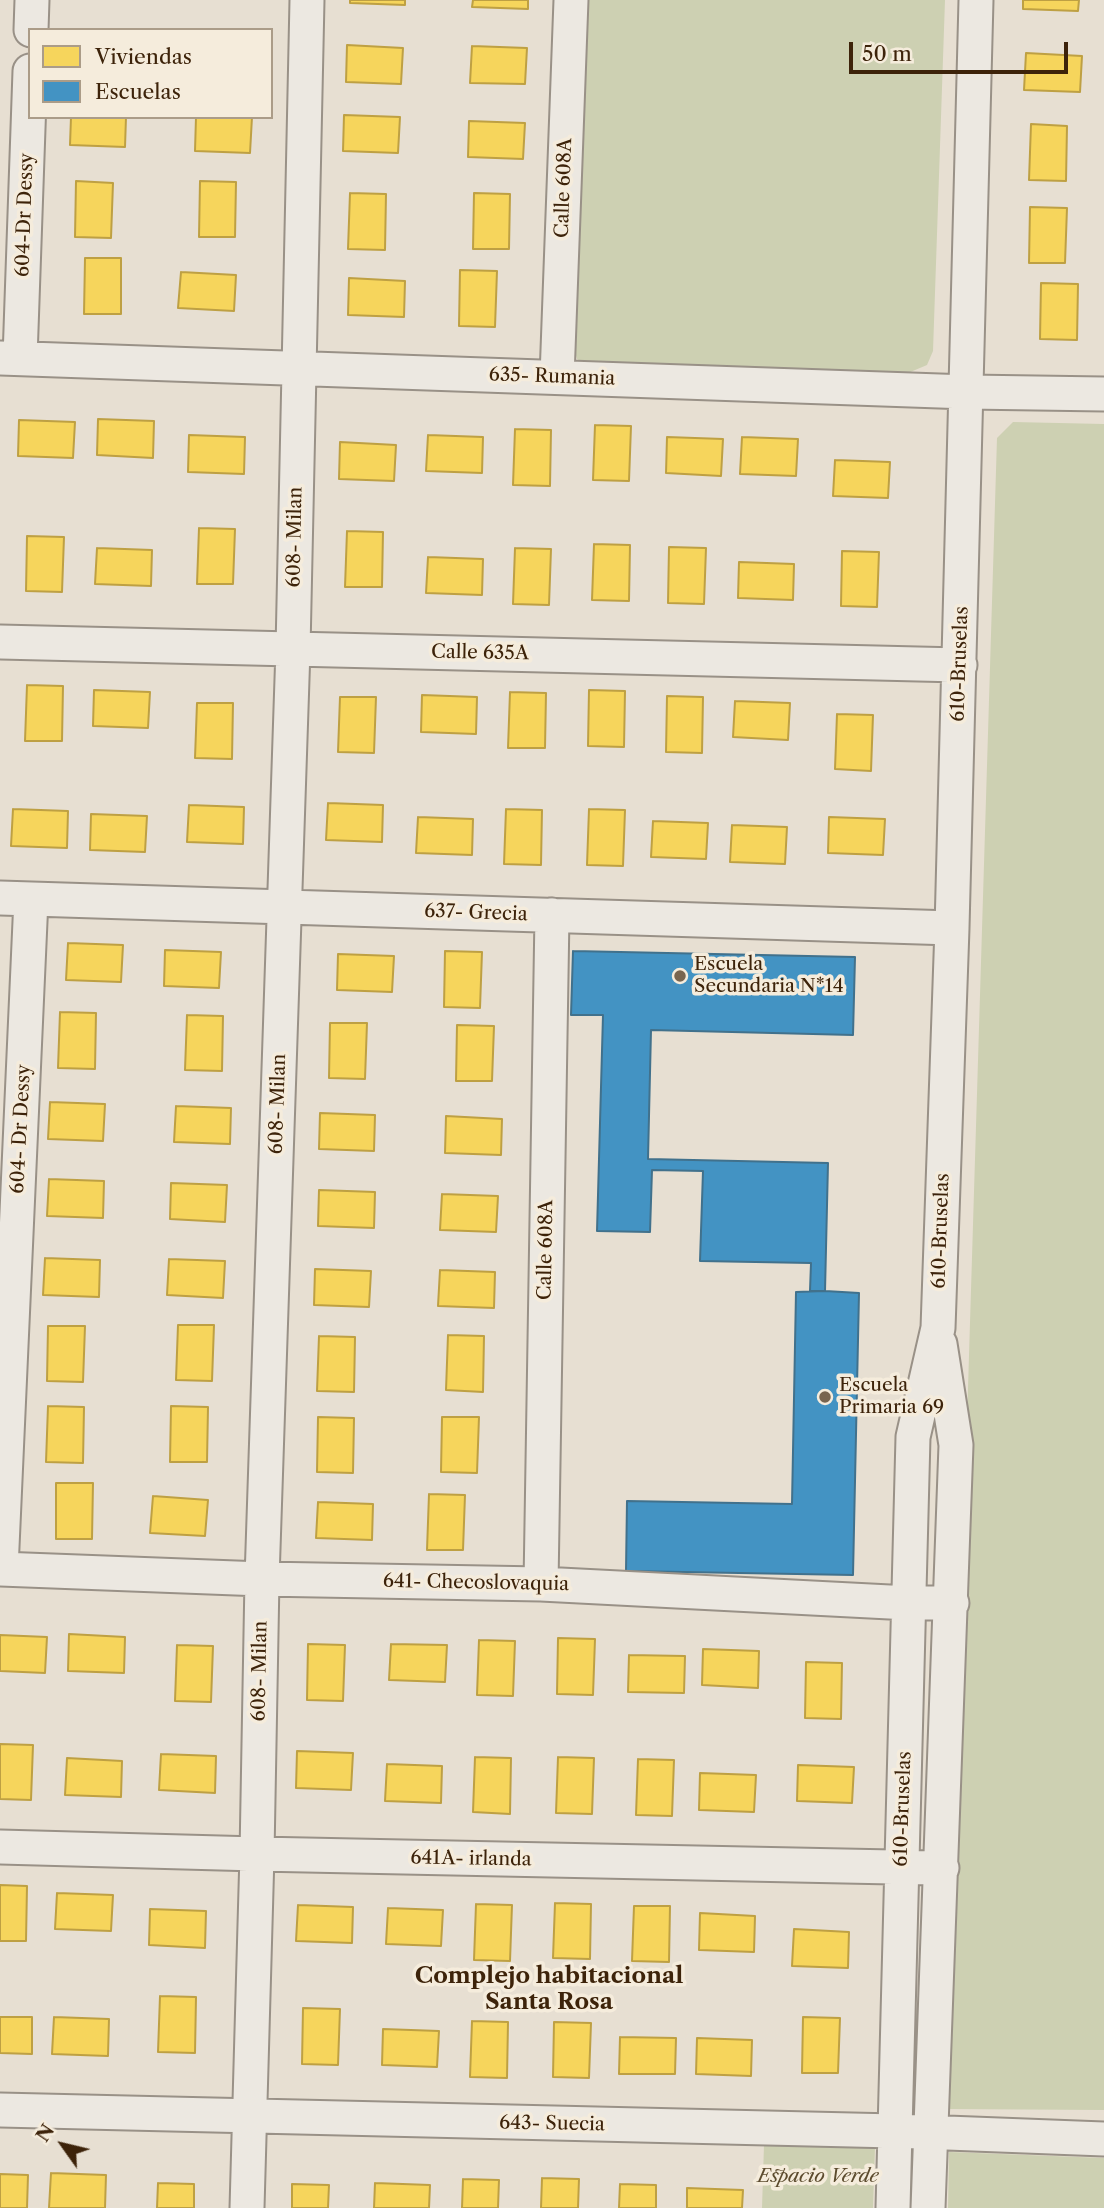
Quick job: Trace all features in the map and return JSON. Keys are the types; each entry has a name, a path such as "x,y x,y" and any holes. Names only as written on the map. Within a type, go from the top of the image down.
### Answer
{"street":[{"path":"31,28 32,0"},
{"name":"608- Milan","path":"247,2208 262,1578 293,649 307,0"},
{"name":"Calle 608A","path":"557,377 571,0"},
{"name":"610-Bruselas","path":"928,2208 956,1445 938,1328 968,392 976,0"},
{"name":"604-Dr Dessy","path":"10,358 28,100"},
{"name":"635- Rumania","path":"10,358 968,392 1104,394"},
{"name":"Calle 635A","path":"0,642 960,665"},
{"name":"637- Grecia","path":"15,898 952,928"},
{"name":"604- Dr Dessy","path":"0,1569 15,898"},
{"name":"Calle 608A","path":"541,1584 552,915"},
{"name":"610-Bruselas","path":"893,2208 913,1437 938,1328"},
{"name":"641- Checoslovaquia","path":"0,1569 541,1584 951,1603"},
{"name":"641A- irlanda","path":"0,1847 942,1868"},
{"name":"643- Suecia","path":"0,2110 1104,2138"}],"green space":[{"path":"585,0 945,0 933,351 927,365 908,373 591,368 577,359 571,340"},
{"path":"1013,422 1104,424 1104,2110 946,2109 997,438"},
{"name":"Espacio Verde","path":"764,2145 875,2147 873,2208 762,2208"},
{"path":"949,2152 1104,2158 1104,2208 948,2208"}],"building: Viviendas":[{"path":"350,0 405,0 405,5 350,3"},
{"path":"473,0 528,0 528,9 472,7"},
{"path":"1023,0 1079,0 1078,11 1023,9"},
{"path":"347,45 403,48 401,84 346,82"},
{"path":"472,46 527,48 525,84 470,83"},
{"path":"1026,53 1082,56 1080,92 1024,90"},
{"path":"344,115 400,117 398,153 343,151"},
{"path":"71,119 126,119 125,147 70,145"},
{"path":"196,119 252,119 250,153 195,151"},
{"path":"469,121 525,123 523,159 468,157"},
{"path":"1031,124 1067,126 1066,181 1029,180"},
{"path":"76,181 113,183 111,238 75,237"},
{"path":"200,181 236,182 235,237 199,237"},
{"path":"350,193 386,194 385,250 348,249"},
{"path":"474,193 510,194 509,249 473,249"},
{"path":"1030,207 1067,208 1065,263 1029,263"},
{"path":"85,258 121,258 121,314 84,314"},
{"path":"460,270 497,271 495,327 459,326"},
{"path":"181,272 236,275 234,311 178,308"},
{"path":"349,278 405,281 404,317 348,315"},
{"path":"1041,283 1078,284 1077,340 1040,339"},
{"path":"98,419 154,421 153,458 97,455"},
{"path":"19,420 75,422 73,458 18,456"},
{"path":"595,425 631,426 629,481 593,480"},
{"path":"515,429 551,430 550,486 513,485"},
{"path":"189,435 245,437 244,474 188,472"},
{"path":"428,435 483,437 482,473 426,471"},
{"path":"667,437 723,439 721,476 666,473"},
{"path":"742,437 798,439 796,476 740,474"},
{"path":"340,442 396,445 394,481 339,479"},
{"path":"835,460 890,462 888,498 833,496"},
{"path":"199,528 235,529 233,584 197,584"},
{"path":"347,531 383,532 382,587 345,587"},
{"path":"27,536 64,537 62,592 26,591"},
{"path":"594,544 630,545 629,601 592,600"},
{"path":"669,547 706,548 704,604 668,603"},
{"path":"97,548 152,550 151,586 95,584"},
{"path":"515,548 551,549 549,605 513,604"},
{"path":"842,551 879,552 877,607 841,606"},
{"path":"428,557 483,559 482,595 426,593"},
{"path":"739,562 794,564 793,600 738,598"},
{"path":"27,685 63,686 62,741 25,741"},
{"path":"94,690 150,692 148,728 93,726"},
{"path":"589,690 625,691 624,747 588,746"},
{"path":"510,692 546,693 545,748 508,748"},
{"path":"422,695 477,697 476,734 421,732"},
{"path":"667,696 703,697 702,753 666,752"},
{"path":"340,697 376,697 374,753 338,752"},
{"path":"735,701 790,703 788,740 733,737"},
{"path":"197,703 233,703 232,759 195,758"},
{"path":"837,714 873,715 871,771 835,769"},
{"path":"328,803 383,805 382,842 326,840"},
{"path":"189,805 244,807 243,844 187,842"},
{"path":"13,809 68,811 67,848 11,846"},
{"path":"506,809 542,810 541,865 504,864"},
{"path":"589,809 625,810 623,866 587,865"},
{"path":"91,814 147,816 145,852 90,850"},
{"path":"418,817 473,819 472,855 416,853"},
{"path":"829,817 885,819 883,855 828,853"},
{"path":"653,821 708,823 706,859 651,857"},
{"path":"732,825 787,827 785,864 730,862"},
{"path":"68,943 123,945 121,982 66,980"},
{"path":"165,950 221,952 219,988 164,986"},
{"path":"445,951 482,952 480,1008 444,1007"},
{"path":"338,954 394,956 392,992 337,990"},
{"path":"60,1012 96,1013 95,1069 58,1068"},
{"path":"187,1015 223,1016 222,1071 185,1070"},
{"path":"330,1023 367,1023 365,1079 329,1078"},
{"path":"457,1025 494,1026 492,1081 456,1081"},
{"path":"50,1102 105,1104 103,1141 48,1139"},
{"path":"176,1106 231,1108 230,1144 174,1142"},
{"path":"320,1113 375,1115 374,1151 319,1149"},
{"path":"446,1116 502,1119 501,1155 445,1153"},
{"path":"49,1179 104,1181 103,1218 47,1216"},
{"path":"171,1183 227,1185 225,1222 170,1219"},
{"path":"319,1190 375,1192 374,1228 318,1226"},
{"path":"442,1194 498,1196 496,1232 440,1230"},
{"path":"45,1258 100,1260 99,1297 43,1295"},
{"path":"169,1259 225,1261 223,1298 167,1295"},
{"path":"315,1269 371,1271 369,1307 314,1305"},
{"path":"440,1270 495,1272 494,1308 438,1306"},
{"path":"178,1325 214,1325 212,1381 176,1380"},
{"path":"48,1326 85,1326 83,1382 47,1381"},
{"path":"448,1335 484,1336 483,1392 446,1390"},
{"path":"319,1336 355,1337 354,1392 317,1391"},
{"path":"48,1406 84,1407 83,1463 46,1462"},
{"path":"171,1406 208,1407 207,1462 170,1462"},
{"path":"318,1417 354,1418 353,1473 317,1472"},
{"path":"442,1417 479,1417 477,1473 441,1472"},
{"path":"56,1483 93,1483 92,1539 56,1539"},
{"path":"429,1494 465,1495 463,1550 427,1550"},
{"path":"153,1496 208,1500 205,1536 150,1533"},
{"path":"318,1502 373,1504 372,1540 316,1538"},
{"path":"69,1634 125,1637 124,1673 68,1671"},
{"path":"0,1635 47,1637 45,1673 0,1671"},
{"path":"558,1638 595,1639 593,1695 557,1694"},
{"path":"479,1640 515,1641 513,1696 477,1695"},
{"path":"308,1644 345,1645 343,1701 307,1700"},
{"path":"391,1644 447,1645 445,1682 389,1680"},
{"path":"177,1645 213,1646 211,1702 175,1701"},
{"path":"703,1649 759,1651 758,1688 702,1685"},
{"path":"629,1655 685,1656 684,1693 628,1692"},
{"path":"806,1662 842,1663 841,1719 805,1718"},
{"path":"0,1744 33,1745 31,1800 0,1799"},
{"path":"297,1751 353,1753 351,1790 296,1788"},
{"path":"161,1754 216,1756 215,1793 159,1790"},
{"path":"475,1757 511,1758 510,1814 473,1812"},
{"path":"558,1757 594,1758 592,1814 556,1813"},
{"path":"67,1758 122,1761 121,1797 65,1795"},
{"path":"638,1759 674,1760 672,1816 636,1815"},
{"path":"387,1764 442,1766 441,1803 385,1801"},
{"path":"798,1765 854,1767 852,1803 797,1801"},
{"path":"700,1773 756,1775 754,1812 699,1810"},
{"path":"0,1885 27,1886 26,1941 0,1941"},
{"path":"57,1893 113,1895 111,1931 55,1929"},
{"path":"555,1903 591,1904 590,1959 553,1958"},
{"path":"476,1904 512,1905 510,1961 474,1960"},
{"path":"298,1905 353,1907 352,1943 296,1941"},
{"path":"634,1906 670,1906 669,1962 632,1961"},
{"path":"388,1908 443,1910 441,1946 386,1944"},
{"path":"150,1909 206,1911 205,1948 149,1945"},
{"path":"700,1913 755,1916 754,1952 699,1950"},
{"path":"794,1929 849,1932 848,1968 792,1966"},
{"path":"160,1996 196,1997 195,2053 158,2052"},
{"path":"303,2008 340,2009 338,2065 302,2064"},
{"path":"0,2017 32,2017 32,2054 0,2053"},
{"path":"54,2017 109,2019 108,2056 52,2054"},
{"path":"803,2017 840,2018 838,2073 802,2073"},
{"path":"472,2021 508,2022 507,2078 470,2077"},
{"path":"554,2022 591,2023 589,2078 553,2077"},
{"path":"383,2029 439,2031 437,2067 382,2065"},
{"path":"620,2037 676,2038 675,2074 619,2074"},
{"path":"697,2038 752,2040 751,2076 696,2074"},
{"path":"51,2173 106,2175 105,2208 49,2208"},
{"path":"0,2174 28,2175 27,2208 0,2208"},
{"path":"542,2178 579,2179 578,2208 541,2208"},
{"path":"463,2179 499,2180 498,2208 462,2208"},
{"path":"158,2183 194,2184 194,2208 157,2208"},
{"path":"375,2183 430,2185 429,2208 374,2208"},
{"path":"292,2184 329,2185 328,2208 292,2208"},
{"path":"620,2184 656,2185 656,2208 619,2208"},
{"path":"687,2188 743,2190 742,2208 687,2208"}],"building: Escuelas":[{"path":"573,951 855,957 853,1035 651,1030 648,1159 828,1163 825,1291 810,1291 811,1263 700,1261 703,1171 652,1170 650,1232 597,1231 603,1015 571,1015"},
{"name":"Escuela Primaria 69","path":"796,1292 859,1293 853,1575 626,1571 627,1501 792,1504"}],"place":[{"name":"Escuela Secundaria N*14","path":"680,976"},
{"name":"Escuela Primaria 69","path":"825,1397"}],"district":[{"name":"Complejo habitacional Santa Rosa","path":"549,1989"}]}
